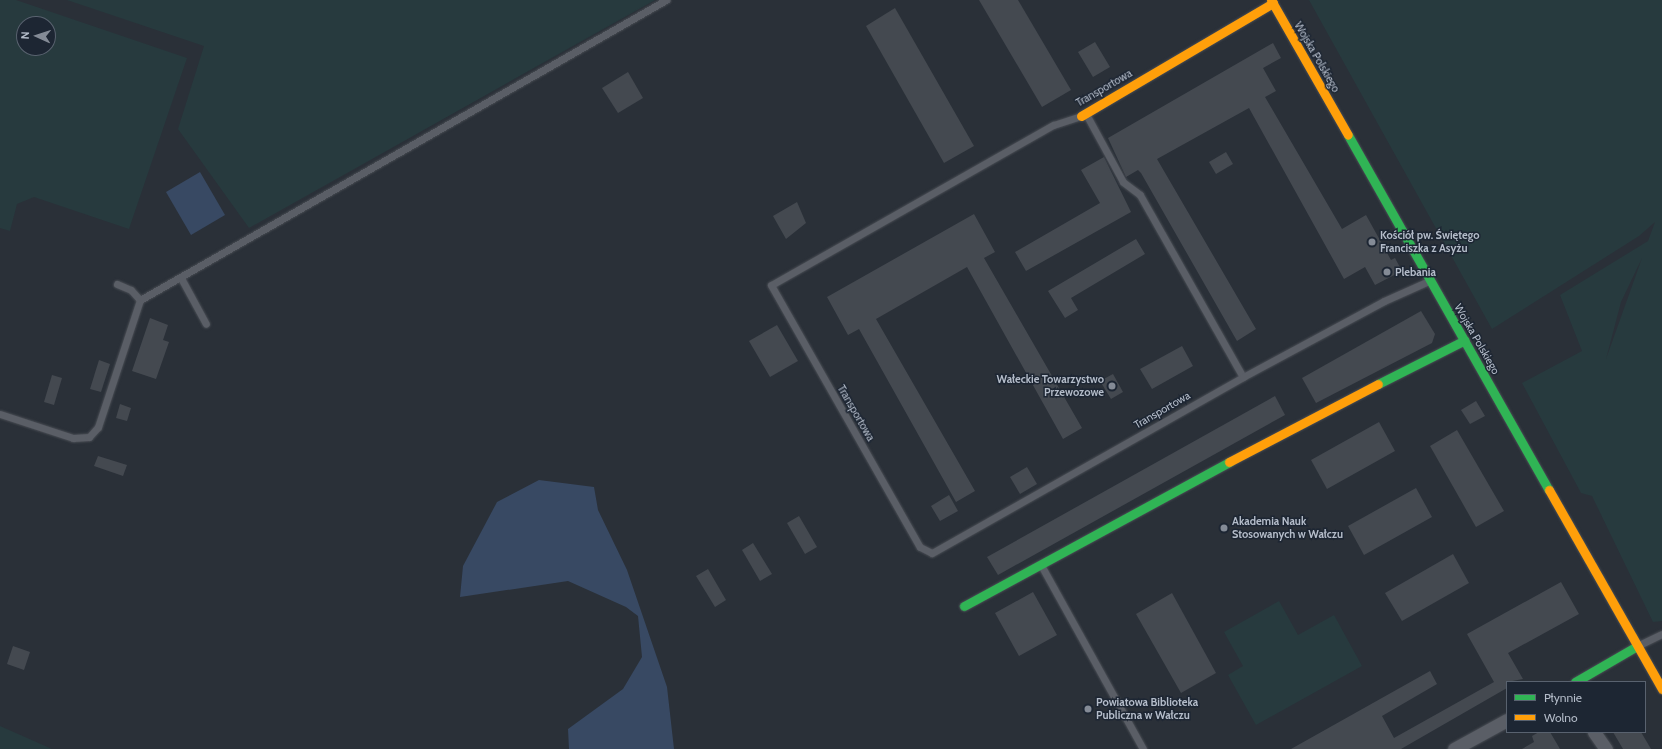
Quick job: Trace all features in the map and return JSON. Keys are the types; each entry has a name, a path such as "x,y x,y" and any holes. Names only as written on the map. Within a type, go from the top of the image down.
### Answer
{"street":[{"name":"Transportowa","path":"1083,114 1272,2"},
{"name":"Wojska Polskiego","path":"1272,2 1662,689"},
{"path":"964,606 1305,421 1465,340"},
{"path":"1577,681 1637,646"},
{"path":"1454,749 1506,721"},
{"path":"1595,733 1606,749"}],"lane":[{"path":"0,414 73,438 89,437 98,427 140,300 181,278 666,0"},
{"path":"1083,114 1123,182 1140,195 1243,377"},
{"name":"Transportowa","path":"1083,114 1053,125 771,285 920,547 932,553 949,545 1243,377 1384,301 1430,281"},
{"path":"181,278 206,324"},
{"path":"117,284 131,290 140,300"},
{"path":"1041,565 1143,749"},
{"path":"1637,646 1662,634"}],"green space":[{"path":"0,0 16,0 187,58 129,229 34,197 17,204 10,231 0,228"},
{"path":"67,0 655,0 249,228 178,129 204,46"},
{"path":"1309,0 1662,0 1662,621 1653,622 1592,496 1581,493 1522,383 1582,351 1560,295 1648,241 1655,222 1639,236 1492,329","holes":["1642,258 1606,359 1621,302"]},
{"path":"1279,601 1298,635 1334,615 1362,666 1256,725 1228,675 1243,666 1224,632"},
{"path":"0,726 52,749 0,749"}],"water":[{"path":"200,172 225,215 191,235 166,192"},
{"path":"539,480 594,487 598,510 627,570 667,687 674,749 569,749 568,729 623,689 642,657 638,616 626,607 568,581 460,597 463,566 497,502"}],"building":[{"path":"979,0 1018,0 1071,90 1042,107"},
{"path":"895,8 974,146 944,163 866,26"},
{"path":"1095,42 1110,67 1093,77 1078,52"},
{"path":"1273,43 1281,58 1263,68 1276,91 1265,97 1342,229 1366,215 1391,260 1395,258 1402,271 1375,285 1365,267 1344,279 1249,108 1157,159 1256,329 1237,341 1141,173 1138,170 1126,177 1108,138"},
{"path":"628,72 643,98 618,113 602,88"},
{"path":"1226,152 1233,164 1216,174 1209,162"},
{"path":"1104,157 1131,212 1026,271 1015,252 1100,203 1081,170"},
{"path":"797,202 806,223 786,239 773,216"},
{"path":"974,214 995,252 984,258 1082,428 1063,439 967,267 876,319 975,491 956,502 859,329 848,335 827,297"},
{"path":"1136,239 1145,254 1071,298 1078,310 1065,318 1048,291"},
{"path":"1421,311 1435,334 1432,343 1316,403 1302,378"},
{"path":"150,318 168,325 163,340 169,342 156,379 132,371"},
{"path":"777,325 798,361 770,377 749,341"},
{"path":"1182,346 1193,366 1152,389 1140,369"},
{"path":"99,360 110,364 101,392 90,389"},
{"name":"Wałeckie Towarzystwo Przewozowe","path":"1113,374 1123,392 1111,399 1100,381"},
{"path":"52,375 62,378 54,405 44,402"},
{"path":"1275,396 1285,415 998,575 987,557"},
{"path":"1476,401 1485,416 1470,424 1461,410"},
{"path":"120,404 131,408 127,421 116,418"},
{"path":"1379,422 1395,451 1327,489 1311,460"},
{"path":"1457,430 1504,511 1476,527 1430,446"},
{"path":"98,456 127,465 123,476 94,466"},
{"path":"1027,467 1037,484 1020,494 1010,477"},
{"path":"1416,488 1432,517 1364,555 1348,526"},
{"path":"949,495 958,511 940,521 931,506"},
{"path":"799,516 817,547 805,554 787,523"},
{"path":"753,543 772,574 760,581 742,550"},
{"path":"1453,554 1469,583 1402,621 1385,593"},
{"path":"708,569 726,600 715,607 696,576"},
{"path":"1561,582 1579,614 1508,653 1523,679 1506,681 1506,689 1401,749 1291,749 1430,671 1437,684 1382,716 1394,738 1494,682 1467,634"},
{"path":"1033,592 1057,635 1019,656 995,613"},
{"path":"1172,593 1216,673 1181,693 1136,614"},
{"path":"13,646 30,652 24,670 7,664"},
{"path":"1537,733 1551,733 1560,749 1522,749 1534,742 1532,736"},
{"path":"1614,733 1642,733 1651,749 1623,749"}],"traffic: fast":[{"path":"1348,135 1549,490"},
{"path":"1378,384 1465,340"},
{"path":"964,606 1229,462"},
{"path":"1577,681 1637,646"}],"traffic: slow":[{"path":"1271,0 1348,135"},
{"path":"1081,116 1273,3"},
{"path":"1229,462 1378,384"},
{"path":"1549,490 1662,689"}],"place":[{"name":"Kościół pw. Świętego Franciszka z Asyżu","path":"1372,242"},
{"name":"Plebania","path":"1387,272"},
{"name":"Wałeckie Towarzystwo Przewozowe","path":"1112,386"},
{"name":"Akademia Nauk Stosowanych w Wałczu","path":"1224,528"},
{"name":"Powiatowa Biblioteka Publiczna w Wałczu","path":"1088,709"}]}
